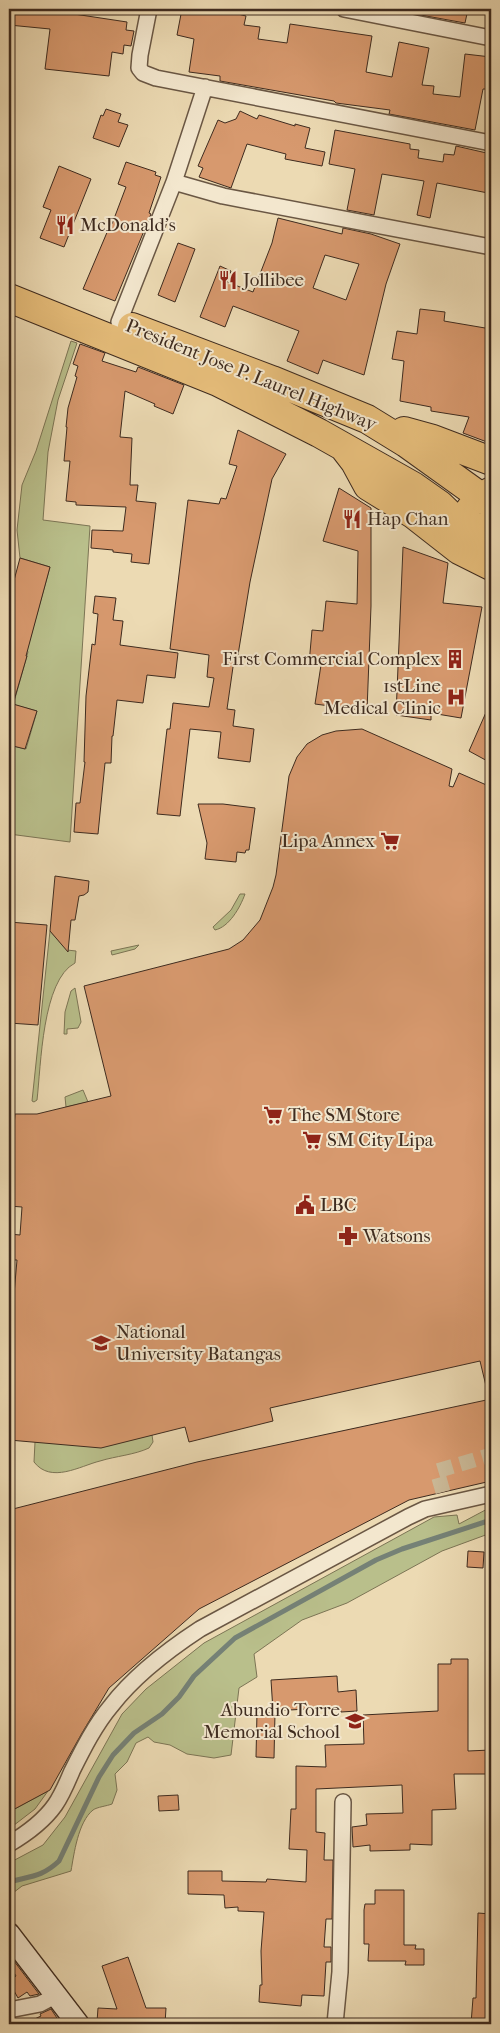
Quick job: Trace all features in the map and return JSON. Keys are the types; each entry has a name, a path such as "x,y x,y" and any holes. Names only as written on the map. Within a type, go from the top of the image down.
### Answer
{"highway":[{"name":"President Jose P. Laurel Highway","path":"9,281 272,380 378,425 487,496"},
{"name":"President Jose P. Laurel Highway","path":"9,298 218,382 344,447 426,495 461,525 491,565"},
{"path":"378,425 433,439 491,461"},
{"path":"344,447 356,462 368,486 413,514 459,550 491,565"},
{"path":"397,477 411,480 422,470 422,458 413,447"}],"main road":[{"path":"487,496 467,508 461,525 473,528 491,522"}],"street":[{"path":"149,9 140,55 139,68 143,73 156,78 491,143"},
{"path":"344,9 491,38"},
{"path":"119,322 174,182 205,87"},
{"path":"174,182 222,196 491,247"},
{"path":"443,1492 450,1500 457,1502"},
{"path":"9,1844 31,1830 56,1804 87,1743 114,1701 184,1640 200,1629 408,1516 425,1509 491,1494"},
{"path":"335,2024 340,1972 343,1802"},
{"path":"9,1934 78,2024"},
{"path":"9,2010 40,2004 56,1996"}],"green space":[{"path":"71,341 77,343 58,400 48,452 43,520 90,526 70,842 9,834 9,745 26,749 37,711 15,705 14,702 50,567 20,558 17,530 22,485 36,451"},
{"path":"240,894 245,894 233,916 225,925 215,930 213,927 231,910"},
{"path":"50,931 67,950 76,951 75,963 64,972 56,987 50,1005 42,1046 37,1100 34,1102 32,1101"},
{"path":"139,945 135,949 112,955 111,951"},
{"path":"75,988 81,1022 78,1028 67,1029 67,1034 64,1034 65,1012 71,991"},
{"path":"83,1090 88,1102 66,1107 65,1097"},
{"path":"152,1435 153,1442 149,1448 66,1472 49,1472 34,1462 35,1442"},
{"path":"491,1507 491,1533 442,1551 347,1603 302,1620 254,1654 257,1677 239,1688 231,1755 214,1758 187,1754 170,1745 154,1742 148,1737 136,1743 127,1762 115,1774 117,1790 112,1804 93,1810 84,1822 80,1830 71,1871 22,1886 9,1896 9,1863 43,1845 65,1817 122,1714 146,1689 204,1643 434,1517 457,1515 459,1524"},
{"path":"48,1791 35,1809 9,1829 9,1812"}],"building":[{"path":"9,9 41,9 127,22 126,30 134,31 131,46 124,45 123,54 112,52 109,76 45,69 50,29 9,25"},
{"path":"182,9 231,9 230,12 246,16 244,25 260,27 258,39 287,43 290,24 372,36 366,72 392,77 399,42 429,48 422,85 434,86 433,94 460,97 465,54 491,57 491,85 488,85 487,89 483,89 475,130 389,114 390,110 336,103 334,101 220,81 220,76 189,72 194,39 177,35"},
{"path":"416,9 468,9 465,23 415,14"},
{"path":"106,109 121,114 118,122 128,125 119,147 93,138 101,115 103,116"},
{"path":"240,111 257,119 259,115 295,126 295,124 310,128 305,148 325,152 322,166 285,159 286,154 247,144 231,188 199,177 203,168 198,166 218,120 225,123 236,119"},
{"path":"335,130 410,144 410,149 419,150 418,158 443,162 444,154 454,155 456,146 491,154 491,175 488,193 437,183 430,218 417,215 424,181 382,174 374,215 347,210 355,169 329,164"},
{"path":"126,162 156,172 155,175 161,177 149,213 151,214 115,301 83,289 126,187 118,184"},
{"path":"59,166 91,179 64,247 40,238 51,210 43,207"},
{"path":"278,218 342,234 343,228 371,234 400,244 386,284 364,375 323,360 318,374 287,361 299,331 233,306 225,327 200,317 220,266 231,271 227,282 253,292 272,243","holes":["325,255 359,264 346,300 313,288"]},
{"path":"178,243 195,249 175,302 158,295"},
{"path":"420,309 445,312 444,321 491,329 491,430 487,442 463,433 469,417 431,411 431,407 400,401 404,361 392,359 397,331 417,334"},
{"path":"80,344 105,353 102,361 136,372 138,367 184,385 173,414 125,391 120,437 132,438 130,485 138,485 136,501 156,503 149,564 131,562 132,554 91,548 92,530 123,531 126,507 76,505 76,502 66,501 70,461 64,461 66,427 68,408 77,377 75,376 78,366 73,364"},
{"path":"238,430 286,454 272,479 250,582 237,661 234,660 227,709 235,710 233,726 254,729 250,762 218,758 221,732 190,729 180,816 157,814 167,729 170,729 173,703 209,707 214,678 207,677 209,655 170,649 188,500 219,504 221,498 226,499 237,466 229,464"},
{"path":"339,488 371,508 371,606 367,711 315,704 321,665 309,664 312,630 323,631 326,601 357,604 358,551 323,541"},
{"path":"403,547 448,563 443,603 482,607 461,718 431,713 431,720 396,715"},
{"path":"20,558 50,567 13,704 37,711 25,749 9,745 9,599"},
{"path":"95,596 116,598 113,620 123,621 120,645 178,653 175,678 147,675 143,703 117,700 112,736 111,763 105,763 98,834 74,832 76,803 80,803 85,762 86,696 92,644 95,645 98,614 93,613"},
{"path":"491,701 491,763 469,751"},
{"name":"SM City Lipa","path":"362,729 452,769 449,786 453,787 459,773 491,787 491,1386 486,1386 480,1361 270,1408 273,1421 189,1442 185,1427 101,1448 9,1440 9,1352 17,1260 9,1260 9,1234 20,1235 22,1207 9,1206 15,1114 37,1114 111,1096 84,986 229,949 243,940 260,920 273,887 289,776 297,757 307,744 322,735 336,731"},
{"path":"198,804 223,804 255,808 249,850 246,850 245,853 237,852 236,862 205,859 207,843"},
{"path":"55,876 89,881 88,892 79,896 75,920 71,920 68,952 50,931"},
{"path":"9,922 47,925 38,1025 9,1023 13,960 9,960"},
{"path":"491,1399 491,1481 409,1500 199,1609 109,1688 50,1790 9,1812 9,1510 197,1462"},
{"path":"468,1551 484,1552 483,1568 467,1567"},
{"path":"451,1659 468,1659 468,1751 491,1750 491,1774 454,1774 456,1809 432,1810 432,1845 410,1844 410,1850 370,1851 370,1845 353,1847 352,1827 367,1825 366,1814 403,1813 402,1785 316,1789 316,1832 325,1833 324,1860 333,1860 332,1919 326,1919 324,1947 331,1947 331,1962 326,1962 324,1996 302,1995 301,2006 259,2002 260,1985 262,1985 261,1951 264,1912 238,1911 238,1907 225,1908 224,1895 188,1894 188,1871 222,1871 222,1881 266,1882 267,1879 306,1882 307,1850 289,1849 291,1809 296,1809 296,1766 326,1767 325,1745 364,1744 363,1715 438,1711 438,1664 451,1664"},
{"path":"337,1676 338,1692 356,1690 357,1711 341,1712 340,1707 273,1711 271,1680"},
{"path":"257,1712 275,1713 274,1758 256,1757"},
{"path":"178,1795 179,1810 159,1811 158,1796"},
{"path":"375,1890 404,1890 404,1945 416,1945 415,1949 424,1949 424,1965 405,1965 406,1961 368,1961 369,1944 364,1944 364,1910 365,1904 375,1904"},
{"path":"478,1913 491,1914 491,2024 471,2024 473,1998 476,1998"},
{"path":"128,1957 146,2008 166,2008 165,2024 97,2022 98,2008 117,2009 102,1966"},
{"path":"14,1961 39,1994 30,1996 27,1992 18,1998 9,1982 16,1976 9,1964"},
{"path":"51,2009 61,2024 24,2024 41,2016 40,2014"}],"waterway":[{"path":"9,1882 42,1873 59,1861 99,1777 113,1755 134,1733 162,1714 179,1697 194,1676 235,1638 376,1560 402,1549 491,1520"}],"tunnel":[{"path":"443,1492 437,1471 491,1455"}],"place":[{"name":"McDonald's","path":"65,225"},
{"name":"Jollibee","path":"228,280"},
{"name":"Hap Chan","path":"352,519"},
{"name":"First Commercial Complex","path":"455,659"},
{"name":"1stLine Medical Clinic","path":"456,697"},
{"name":"Lipa Annex","path":"390,841"},
{"name":"The SM Store","path":"273,1115"},
{"name":"SM City Lipa","path":"312,1140"},
{"name":"LBC","path":"305,1205"},
{"name":"Watsons","path":"348,1236"},
{"name":"National University Batangas","path":"101,1343"},
{"name":"Abundio Torre Memorial School","path":"355,1721"}]}
